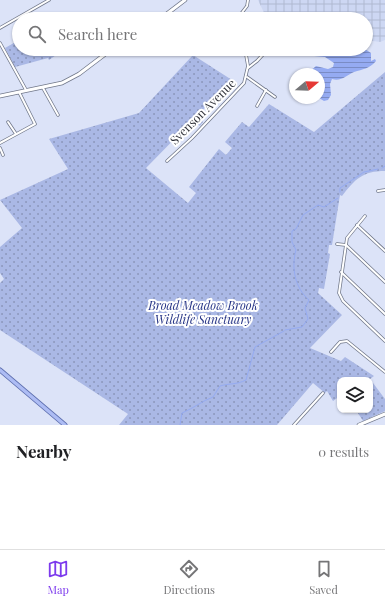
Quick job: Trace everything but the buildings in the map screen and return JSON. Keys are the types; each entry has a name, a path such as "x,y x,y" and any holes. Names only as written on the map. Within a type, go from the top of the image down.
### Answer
{"main road":[{"path":"0,370 65,425"}],"street":[{"path":"28,12 49,0"},
{"path":"169,12 185,0"},
{"path":"242,12 248,3 248,0"},
{"path":"0,28 12,21"},
{"path":"0,43 26,90"},
{"path":"0,96 59,84 72,78 102,56"},
{"name":"Svenson Avenue","path":"167,161 238,90 247,76 248,68 246,56"},
{"path":"248,68 262,56"},
{"path":"247,76 276,97"},
{"path":"43,88 58,115"},
{"path":"257,106 266,90"},
{"path":"0,143 33,126 35,123 20,92"},
{"path":"8,122 16,134"},
{"path":"0,148 3,155"},
{"path":"378,191 385,190"},
{"path":"365,216 349,235 341,272 339,293 342,299 385,341"},
{"path":"357,225 385,252"},
{"path":"337,244 346,245 385,282"},
{"path":"341,272 385,314"},
{"path":"331,352 340,342 348,341 385,372"},
{"path":"296,424 323,393"},
{"path":"359,425 385,414"}],"shaded area":[{"path":"258,0 385,0 385,40 380,42 373,41 373,12 264,12"},
{"path":"314,56 371,56 371,61 375,59 376,61 368,67 341,79 332,79 330,84 331,95 328,100 325,101 325,68 328,69 333,67 334,63 325,57"},
{"path":"316,66 324,68 314,68"}],"green space":[{"path":"12,44 12,56 55,56 49,60 48,58 15,67 5,48"},
{"name":"Broad Meadow Brook Wildlife Sanctuary","path":"192,56 195,56 232,80 197,116 203,122 200,126 193,120 146,168 188,203 196,193 189,187 219,149 226,155 232,148 225,142 242,122 249,127 269,104 314,132 385,72 385,171 365,174 351,185 342,196 340,195 332,245 329,245 328,253 330,254 324,289 319,288 318,293 342,315 310,348 341,361 345,357 374,376 337,377 337,398 333,401 327,391 325,393 313,383 277,425 119,425 128,414 0,330 0,283 4,279 0,273 0,247 22,228 0,200 68,169 49,139 139,113"},
{"name":"Broad Meadow Brook Wildlife Sanctuary","path":"373,383 385,399 385,411 363,421 358,413 373,413"}],"waterway":[{"path":"340,192 340,188 364,172 378,169"},
{"path":"285,330 302,327 308,319 305,308 309,300 300,290 295,277 294,264 296,250 292,242 292,231 296,229 303,215 318,205 324,207 338,198"},
{"path":"180,425 182,413 213,397 220,386 239,383 246,380 255,347 284,331"}]}
